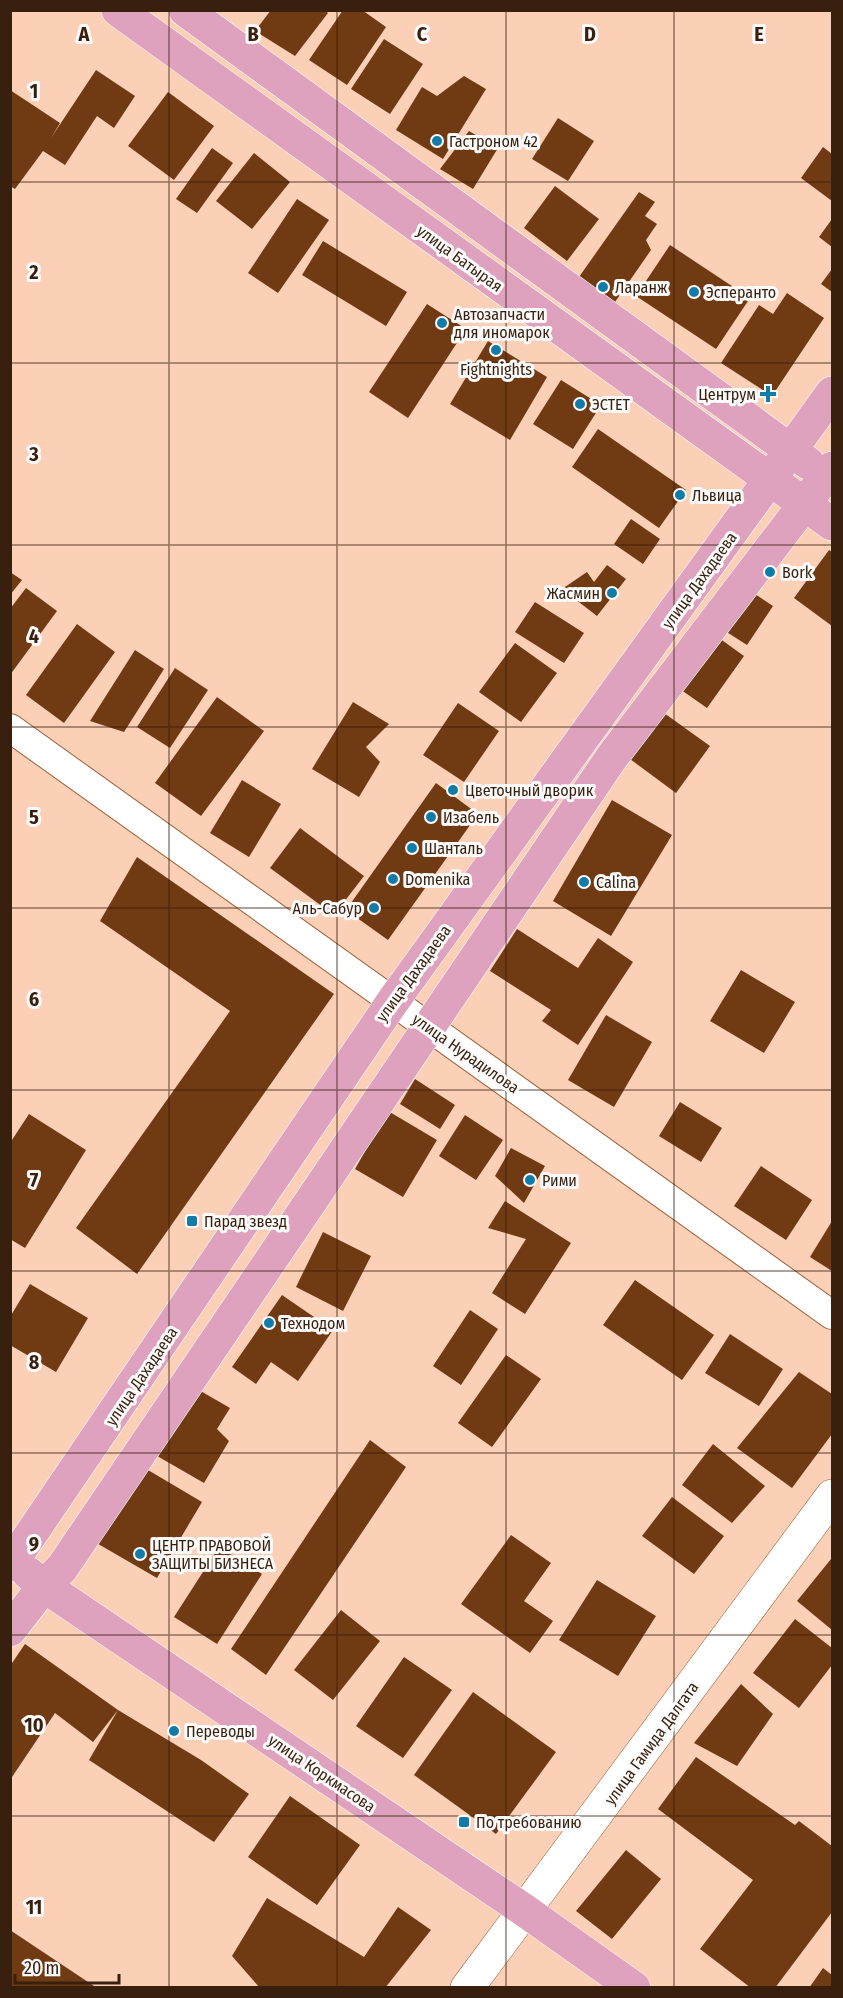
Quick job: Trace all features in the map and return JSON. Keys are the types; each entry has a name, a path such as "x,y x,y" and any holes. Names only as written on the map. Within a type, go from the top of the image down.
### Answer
{"main road":[{"name":"улица Батырая","path":"118,10 770,482 832,524"},
{"path":"10,1630 44,1586 62,1568 428,1025 612,757 830,476 185,10"},
{"name":"улица Дахадаева","path":"12,1562 393,1001 770,482 832,393"},
{"name":"улица Коркмасова","path":"12,1562 44,1586 525,1910 634,1988"}],"street":[{"name":"улица Нурадилова","path":"10,728 832,1315"},
{"name":"улица Гамида Далгата","path":"467,1988 832,1496"}],"building":[{"path":"271,10 325,10 328,13 295,56 255,31"},
{"path":"343,10 362,10 386,27 347,85 309,60"},
{"path":"384,39 423,64 390,114 351,89"},
{"path":"96,70 135,96 114,128 97,116 65,165 43,151 15,189 10,186 10,90 60,123 51,138"},
{"path":"464,76 486,89 443,159 396,130 422,87 437,96"},
{"path":"168,92 214,126 174,180 128,146"},
{"path":"558,118 594,141 568,181 532,159"},
{"path":"469,131 498,148 473,189 440,169"},
{"path":"823,147 832,154 832,201 801,178"},
{"path":"212,148 233,163 197,213 176,199"},
{"path":"254,153 290,182 252,229 216,201"},
{"path":"555,186 599,219 567,261 524,228"},
{"path":"639,192 655,202 645,216 657,224 646,240 651,250 615,302 579,277"},
{"path":"297,199 329,220 278,293 248,273"},
{"path":"832,219 832,247 819,237"},
{"path":"323,241 407,292 386,326 302,275"},
{"path":"670,245 750,298 716,349 636,296"},
{"path":"832,269 832,292 821,284"},
{"path":"787,293 824,318 772,396 721,363 759,305 773,314"},
{"path":"427,304 466,329 408,418 369,392"},
{"path":"488,341 547,377 510,440 450,404"},
{"path":"561,380 601,405 573,449 533,424"},
{"path":"598,429 686,490 659,528 572,467"},
{"path":"631,519 660,539 643,564 614,544"},
{"path":"829,550 832,552 832,626 794,598"},
{"path":"607,565 626,579 597,616 562,589 587,572 594,582"},
{"path":"10,572 22,580 10,595"},
{"path":"737,582 773,606 747,645 711,622"},
{"path":"26,588 57,611 10,675 10,609"},
{"path":"535,602 584,633 564,663 515,632"},
{"path":"77,624 115,652 64,723 26,695"},
{"path":"705,628 744,656 707,708 667,680"},
{"path":"515,643 557,673 521,722 479,692"},
{"path":"135,650 164,669 124,732 90,721"},
{"path":"175,668 208,690 170,748 137,727"},
{"path":"217,697 264,731 201,816 155,783"},
{"path":"353,702 389,724 366,747 380,762 359,797 312,769"},
{"path":"458,703 499,731 464,782 423,755"},
{"path":"664,713 710,746 676,793 630,759"},
{"path":"242,780 281,804 249,857 210,833"},
{"path":"436,783 478,814 388,940 346,910"},
{"path":"612,800 672,835 611,936 553,901"},
{"path":"300,828 364,876 334,915 270,868"},
{"path":"137,857 334,994 137,1274 76,1228 230,1011 100,921"},
{"path":"517,929 578,968 598,938 633,962 578,1045 542,1021 551,1010 490,971"},
{"path":"741,970 795,1002 764,1053 710,1021"},
{"path":"606,1015 652,1042 614,1107 568,1080"},
{"path":"415,1079 455,1105 440,1129 400,1104"},
{"path":"680,1102 722,1128 701,1162 659,1136"},
{"path":"388,1111 437,1140 403,1197 355,1169"},
{"path":"29,1114 86,1150 25,1248 10,1239 10,1143"},
{"path":"465,1115 503,1140 476,1180 439,1156"},
{"path":"511,1148 545,1166 524,1203 495,1176"},
{"path":"761,1166 812,1200 786,1240 734,1206"},
{"path":"505,1201 571,1243 525,1314 492,1293 526,1239 488,1228"},
{"path":"832,1221 832,1271 810,1257"},
{"path":"323,1232 371,1256 343,1311 296,1287"},
{"path":"635,1280 714,1335 682,1380 603,1325"},
{"path":"30,1284 88,1318 56,1372 10,1345 10,1317"},
{"path":"282,1295 333,1330 298,1381 271,1362 256,1384 232,1367"},
{"path":"470,1310 498,1329 461,1385 433,1366"},
{"path":"730,1334 783,1369 759,1406 705,1373"},
{"path":"506,1355 541,1379 492,1447 458,1423"},
{"path":"799,1372 832,1394 832,1434 792,1488 737,1448"},
{"path":"185,1382 230,1408 217,1429 229,1441 204,1483 145,1449"},
{"path":"370,1440 406,1467 266,1675 231,1649"},
{"path":"713,1444 765,1486 732,1523 682,1485"},
{"path":"121,1454 202,1502 157,1578 74,1530"},
{"path":"672,1497 724,1536 694,1574 642,1536"},
{"path":"511,1535 551,1563 524,1601 553,1621 530,1653 461,1604"},
{"path":"219,1547 262,1574 217,1644 174,1617"},
{"path":"832,1560 832,1630 797,1601"},
{"path":"597,1580 656,1616 618,1676 559,1640"},
{"path":"341,1610 380,1641 333,1700 294,1670"},
{"path":"795,1619 832,1648 832,1665 799,1708 753,1673"},
{"path":"25,1644 118,1710 93,1742 55,1713 10,1780 10,1666"},
{"path":"404,1657 452,1690 403,1758 356,1726"},
{"path":"741,1684 773,1714 737,1766 694,1743"},
{"path":"473,1692 556,1752 496,1834 414,1775"},
{"path":"118,1710 201,1760 249,1794 214,1842 89,1760"},
{"path":"696,1757 795,1825 799,1821 832,1846 832,1912 775,1988 751,1988 700,1949 753,1880 658,1809"},
{"path":"290,1796 360,1845 317,1905 248,1857"},
{"path":"626,1850 661,1879 612,1939 576,1911"},
{"path":"267,1898 364,1957 398,1907 431,1930 385,1988 260,1988 232,1956"},
{"path":"10,1930 97,1988 10,1988"},
{"path":"823,1968 832,1975 832,1988 809,1988"}],"place":[{"name":"Гастроном 42","path":"437,141"},
{"name":"Ларанж","path":"603,287"},
{"name":"Эсперанто","path":"694,292"},
{"name":"Автозапчасти для иномарок","path":"442,323"},
{"name":"Fightnights","path":"496,350"},
{"name":"Центрум","path":"768,394"},
{"name":"ЭСТЕТ","path":"580,404"},
{"name":"Львица","path":"680,495"},
{"name":"Bork","path":"770,572"},
{"name":"Жасмин","path":"612,593"},
{"name":"Цветочный дворик","path":"453,790"},
{"name":"Изабель","path":"431,817"},
{"name":"Шанталь","path":"412,848"},
{"name":"Domenika","path":"393,879"},
{"name":"Calina","path":"584,882"},
{"name":"Аль-Сабур","path":"374,908"},
{"name":"Рими","path":"530,1180"},
{"name":"Парад звезд","path":"192,1221"},
{"name":"Технодом","path":"269,1323"},
{"name":"ЦЕНТР ПРАВОВОЙ ЗАЩИТЫ БИЗНЕСА","path":"140,1554"},
{"name":"Переводы","path":"174,1731"},
{"name":"По требованию","path":"464,1822"}]}
